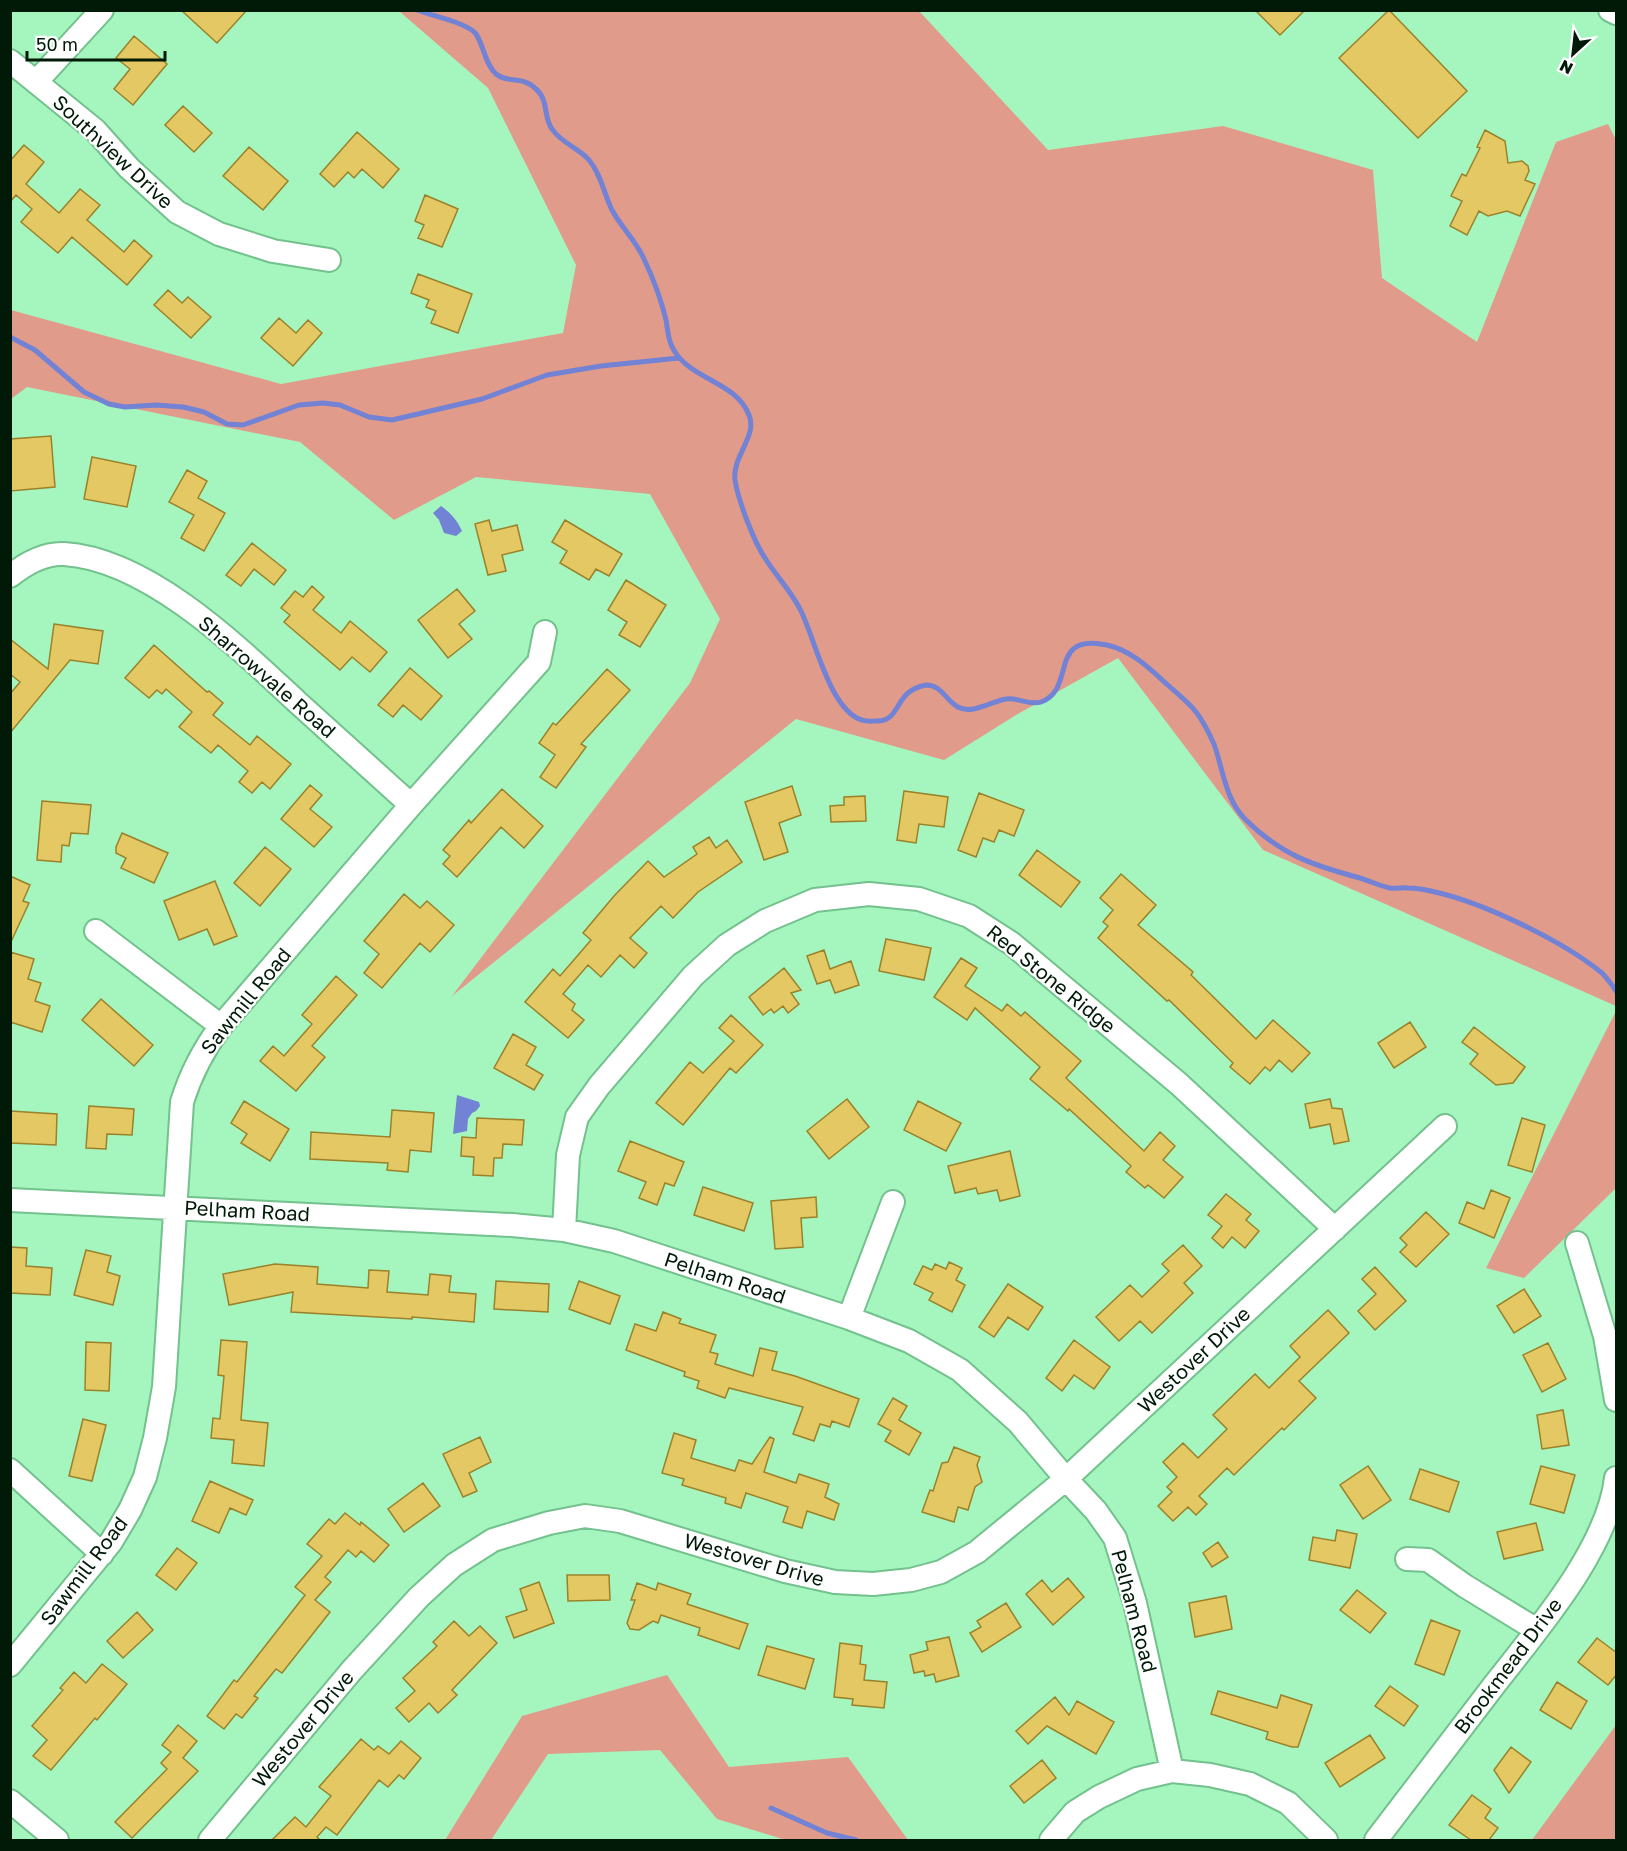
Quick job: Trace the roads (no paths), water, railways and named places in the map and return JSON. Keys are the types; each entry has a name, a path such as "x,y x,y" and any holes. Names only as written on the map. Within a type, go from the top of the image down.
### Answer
{"street":[{"path":"36,82 102,10"},
{"path":"1610,10 1617,13"},
{"name":"Southview Drive","path":"10,61 94,129 129,168 177,212 219,234 273,251 330,260"},
{"name":"Sharrowvale Road","path":"10,576 20,568 43,558 63,554 97,561 129,573 165,592 223,634 411,806"},
{"name":"Sawmill Road","path":"10,1665 111,1542 130,1510 144,1477 155,1438 164,1387 182,1102 190,1076 205,1047 411,806 539,662 546,632"},
{"name":"Red Stone Ridge","path":"564,1230 568,1155 577,1117 599,1086 693,976 727,945 765,921 815,900 869,894 919,899 969,916 1011,943 1179,1084 1335,1229"},
{"path":"96,931 222,1026"},
{"name":"Westover Drive","path":"210,1840 352,1670 419,1597 454,1565 493,1540 549,1523 585,1516 620,1521 835,1582 882,1583 911,1580 941,1572 977,1552 1066,1479 1445,1126"},
{"name":"Pelham Road","path":"10,1200 512,1225 564,1230 614,1241 849,1318 909,1341 960,1370 1018,1422 1096,1511 1115,1538 1135,1603 1172,1771"},
{"path":"849,1318 893,1202"},
{"path":"1577,1243 1605,1336 1617,1400"},
{"path":"10,1470 102,1554"},
{"name":"Brookmead Drive","path":"1376,1840 1537,1630 1585,1559 1608,1516 1617,1478"},
{"path":"1407,1559 1428,1560 1465,1586 1537,1630"},
{"path":"1051,1840 1075,1812 1099,1797 1137,1779 1172,1771 1210,1775 1250,1784 1288,1803 1326,1840"},
{"path":"10,1801 57,1840"}],"water":[{"path":"441,506 448,511 462,531 456,536 444,533 439,520 433,513"},
{"path":"457,1095 479,1102 480,1106 468,1119 467,1131 453,1134"}],"waterway":[{"path":"417,10 472,30 479,39 489,65 496,74 505,79 526,82 540,93 552,129 560,138 585,156 593,166 612,210 641,252 659,296 675,352 692,369 725,388 743,404 751,423 748,438 737,463 735,480 751,532 769,565 801,611 832,689 851,714 866,721 883,720 892,715 908,693 926,685 936,687 954,704 964,709 976,709 1006,699 1037,703 1052,695 1058,686 1069,654 1076,647 1088,643 1116,648 1133,656 1149,668 1196,712 1214,744 1225,783 1238,811 1271,842 1312,863 1382,886 1435,892 1499,914 1545,936 1586,961 1602,973 1616,991"},
{"path":"10,337 35,350 84,392 109,404 125,407 156,405 183,407 204,412 227,424 243,425 299,405 323,403 340,405 369,417 392,420 482,399 547,375 601,366 679,358"},
{"path":"771,1808 827,1833 856,1840"}]}
